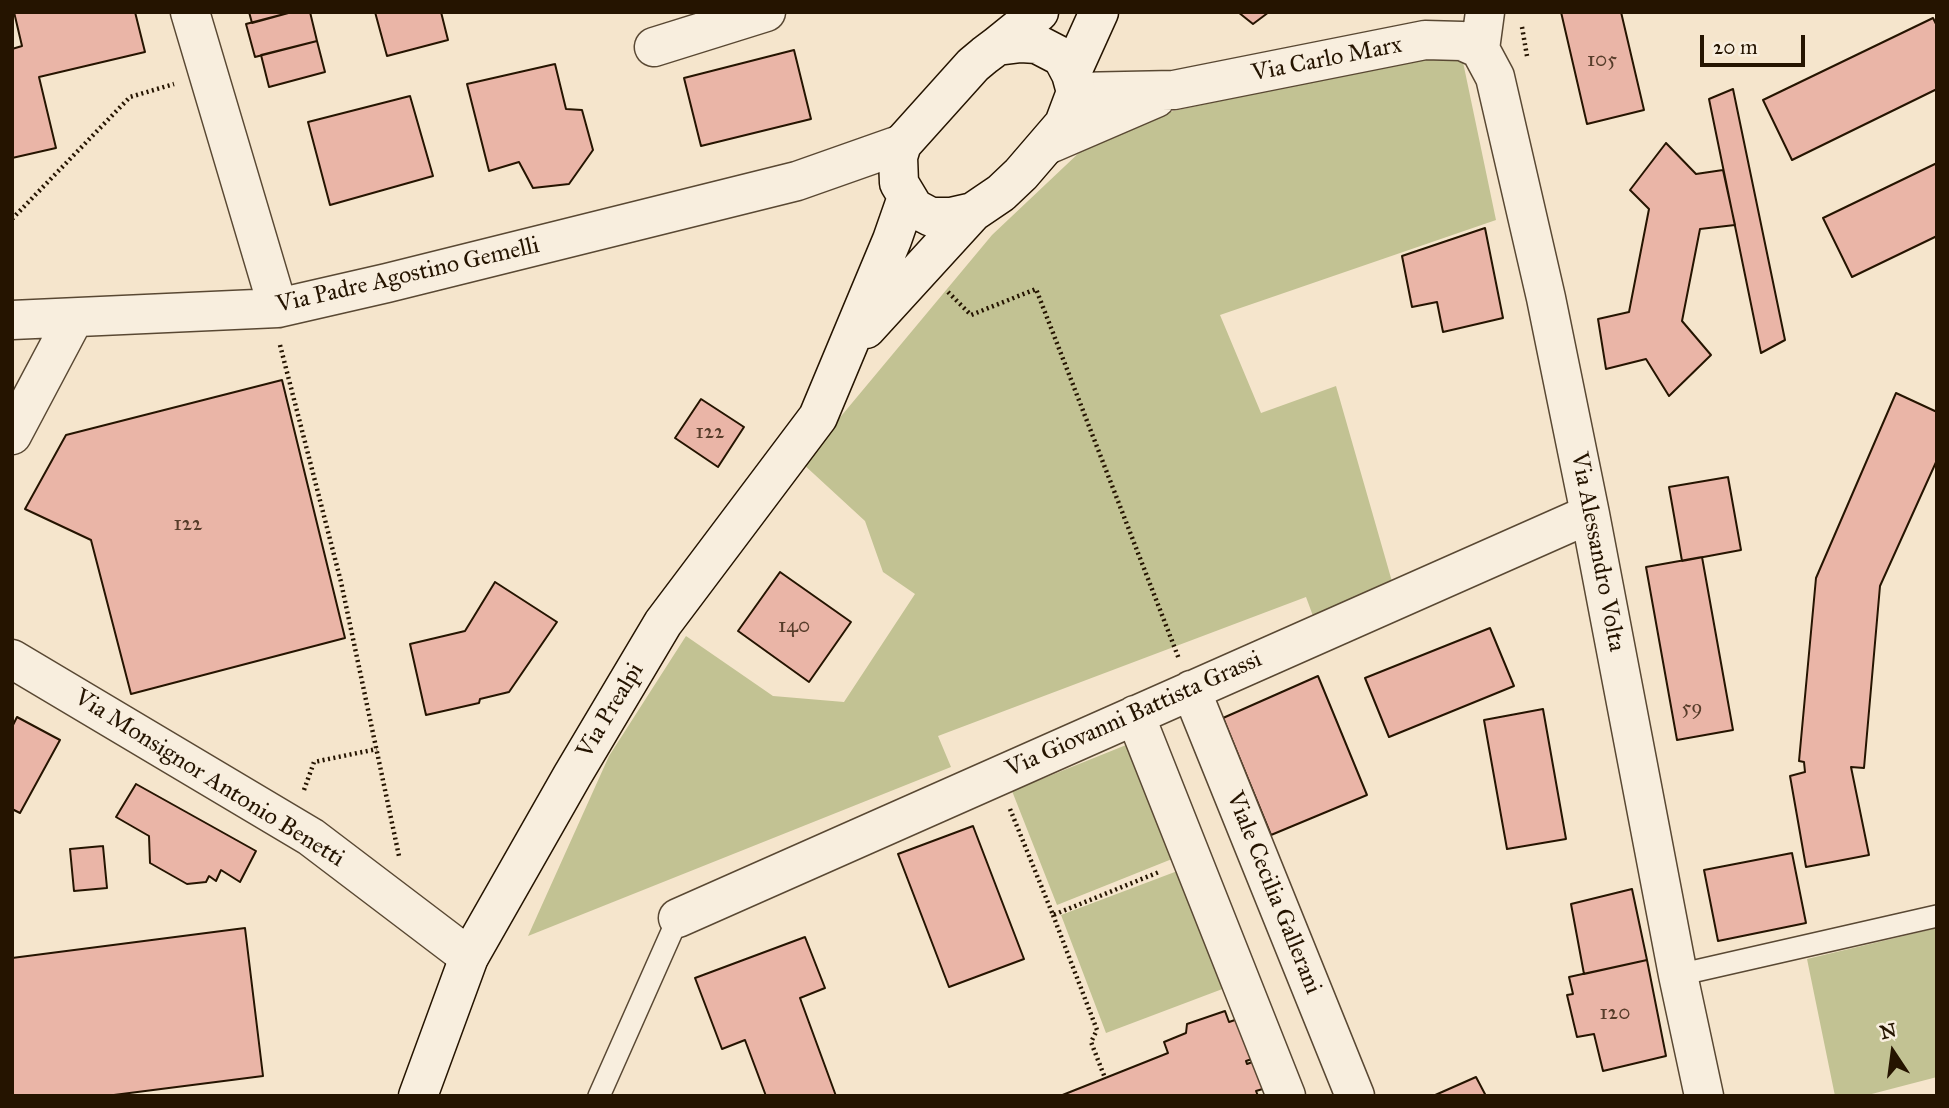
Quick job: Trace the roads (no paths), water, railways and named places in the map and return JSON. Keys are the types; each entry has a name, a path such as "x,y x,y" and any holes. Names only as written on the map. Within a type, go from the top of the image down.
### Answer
{"street":[{"path":"190,12 274,308"},
{"path":"653,47 766,12"},
{"path":"902,144 973,65 1039,12"},
{"path":"903,190 914,208 931,217 951,218 973,212 1001,193 1064,124 1074,83 1099,12"},
{"name":"Via Carlo Marx","path":"1047,145 1174,90 1425,40 1462,41 1482,31"},
{"name":"Via Alessandro Volta","path":"1482,31 1546,298 1704,1096"},
{"path":"997,46 1037,44 1062,57 1074,83"},
{"name":"Via Carlo Marx","path":"1074,83 1174,90"},
{"name":"Via Padre Agostino Gemelli","path":"12,320 274,308 387,284 796,181 902,144"},
{"name":"Via Prealpi","path":"418,1096 469,957 572,776 663,623 818,417 892,240 903,190 898,157 902,144"},
{"name":"Via Padre Agostino Gemelli","path":"796,181 845,181 903,190"},
{"name":"Via Prealpi","path":"845,351 973,212"},
{"path":"12,435 74,318"},
{"name":"Via Giovanni Battista Grassi","path":"678,918 1590,514"},
{"name":"Via Monsignor Antonio Benetti","path":"12,659 312,836 469,957"},
{"name":"Viale Cecilia Gallerani","path":"1191,690 1355,1096"},
{"path":"1135,715 1286,1096"}],"lane":[{"path":"1678,975 1937,916"},
{"path":"599,1096 678,918"}]}
